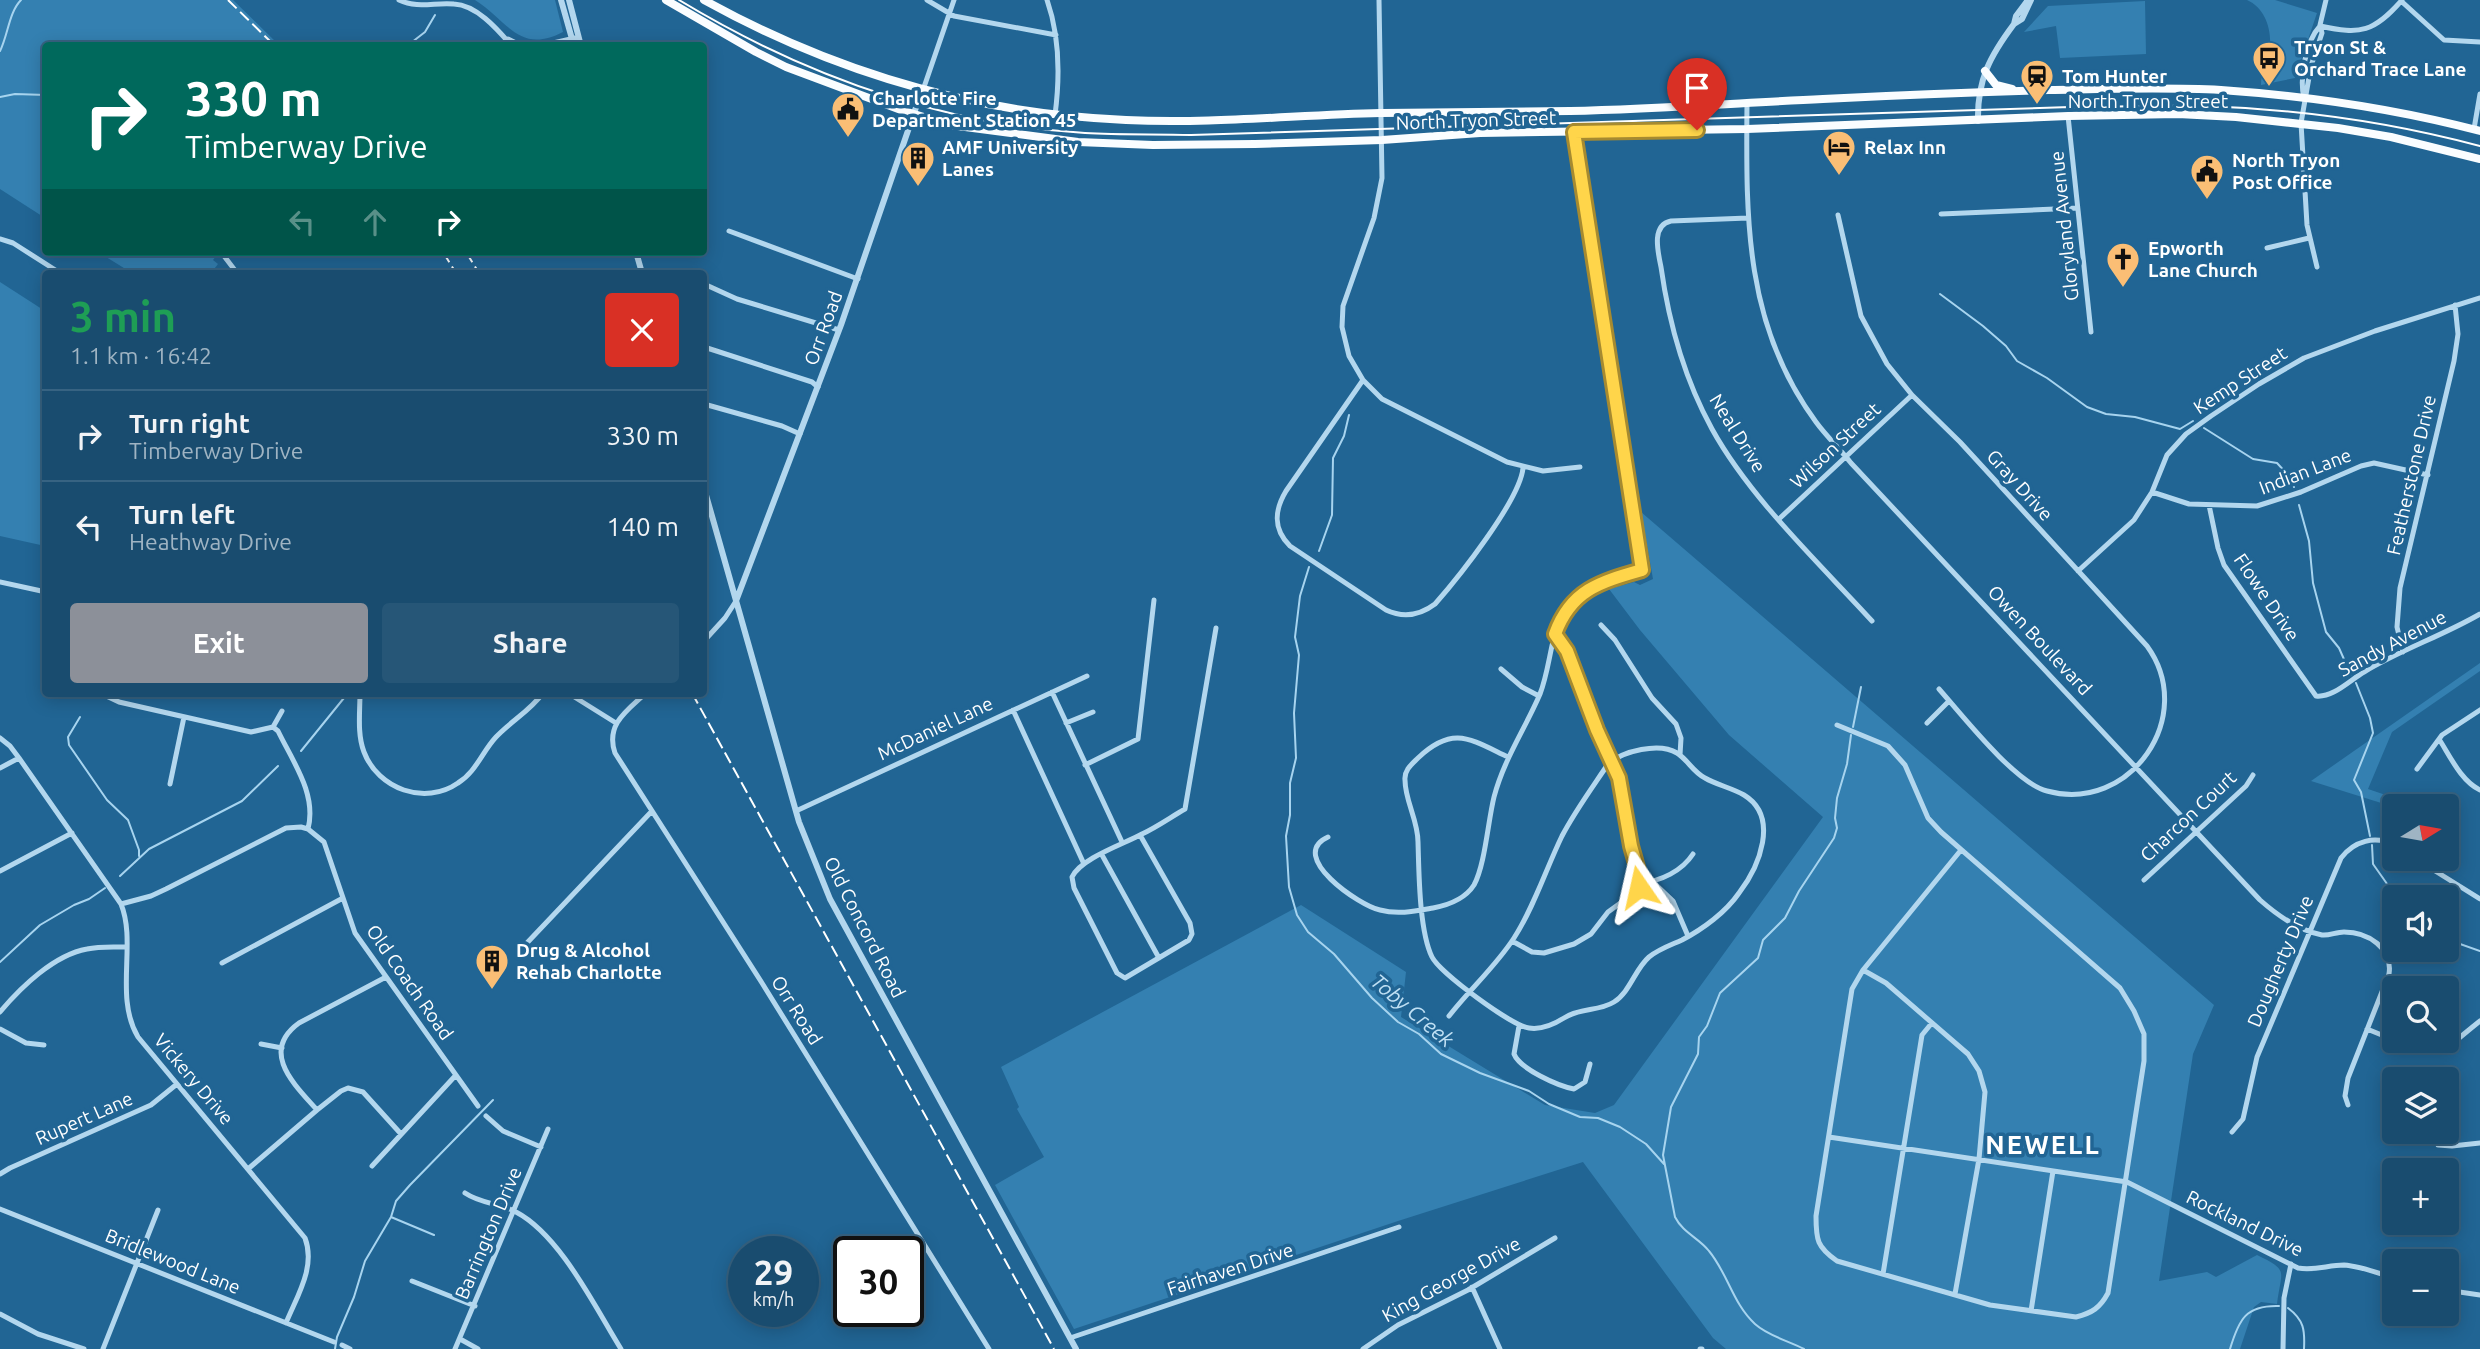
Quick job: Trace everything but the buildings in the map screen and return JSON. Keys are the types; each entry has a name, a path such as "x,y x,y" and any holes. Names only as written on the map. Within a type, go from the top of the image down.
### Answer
{"main road":[{"name":"North Tryon Street","path":"666,0 786,67 914,113 950,125 1078,142 1177,145 1382,140 1480,133 1747,129 2178,114 2301,123 2391,137 2480,159"},
{"name":"North Tryon Street","path":"704,0 765,33 849,67 922,90 1055,115 1128,121 1228,121 1382,113 1570,111 1979,92 2156,88 2222,90 2304,98 2387,111 2477,130"},
{"path":"1984,71 1996,85 2022,91"}],"street":[{"path":"399,0 417,6 466,6 513,42"},
{"path":"561,0 577,42"},
{"path":"569,0 577,42"},
{"path":"927,0 949,14 1056,36"},
{"name":"Orr Road","path":"707,638 736,601 858,279 954,0"},
{"path":"1047,0 1056,36 1058,64 1055,115"},
{"path":"1379,0 1382,178 1378,204 1344,300 1342,316 1345,344 1354,366 1377,395 1394,406 1507,462 1542,471 1580,467"},
{"path":"1978,121 1979,92 1984,71 2014,24 2016,16 2029,0"},
{"path":"2318,267 2309,238 2301,123 2304,98 2322,33 2320,26 2326,0"},
{"path":"2320,26 2346,32 2368,29 2387,18 2402,1 2444,40 2480,42"},
{"path":"2477,130 2480,94"},
{"name":"Owen Boulevard","path":"1747,103 1748,218 1753,273 1769,333 1800,399 1816,422 2270,909 2323,935 2352,933 2379,944 2387,952 2390,961 2389,974 2345,1089 2348,1105"},
{"name":"Gloryland Avenue","path":"2068,116 2091,332"},
{"path":"1328,837 1317,845 1319,865 1329,877 1360,902 1391,912 1423,910 1453,903 1467,893 1474,885 1495,795 1508,757 1539,696 1548,670 1555,634 1570,605 1586,590 1601,582 1642,570 1574,132"},
{"path":"1941,214 2077,208"},
{"name":"Gray Drive","path":"1838,215 1861,316 1887,364 1912,395 1960,442 2147,646 2159,664 2166,699 2162,726 2154,742 2135,767"},
{"name":"Neal Drive","path":"1748,218 1671,221 1664,223 1659,230 1660,261 1673,332 1703,411 1724,448 1779,519 1872,621"},
{"path":"729,231 858,279"},
{"path":"2267,248 2309,238"},
{"path":"0,239 13,243 55,270"},
{"path":"224,256 235,270"},
{"path":"707,285 737,299 839,330"},
{"name":"Kemp Street","path":"2078,571 2134,520 2152,492 2165,460 2176,444 2211,416 2304,358 2455,304 2480,298"},
{"name":"Featherstone Drive","path":"2403,652 2397,626 2399,596 2457,348 2455,304"},
{"path":"707,348 812,382 818,387"},
{"path":"1363,380 1286,491 1276,520 1282,538 1290,546 1386,610 1409,615 1425,611 1435,604 1499,519 1519,487 1523,468"},
{"name":"Wilson Street","path":"1779,519 1912,395"},
{"path":"707,405 782,426 800,434"},
{"name":"Indian Lane","path":"2152,492 2183,502 2257,506 2374,463 2428,475"},
{"name":"Old Concord Road","path":"707,499 810,855 830,899 1076,1349"},
{"name":"Flowe Drive","path":"2209,505 2224,565 2318,697"},
{"path":"0,582 42,591"},
{"path":"1086,765 1138,738 1154,600"},
{"name":"Sandy Avenue","path":"2318,697 2335,691 2364,672 2480,615"},
{"path":"1601,625 1615,640 1652,698 1676,724 1681,738 1680,755"},
{"path":"1140,835 1192,928 1189,940 1125,978 1117,972 1072,881 1074,871 1185,808 1216,628"},
{"path":"1512,941 1532,952 1544,953 1574,944 1591,934 1608,912 1637,891 1641,883 1627,829 1622,791 1567,651 1555,634"},
{"path":"1502,669 1522,687 1539,696"},
{"name":"McDaniel Lane","path":"796,811 1087,676"},
{"path":"1939,689 2015,771 2034,786 2047,791 2082,792 2107,788 2135,767"},
{"path":"1052,692 1122,842"},
{"path":"108,697 119,702 251,732 273,727 282,711"},
{"path":"360,697 360,738 369,763 394,786 422,793 445,790 467,776 495,738 531,708 540,697"},
{"path":"574,697 616,723 642,697"},
{"path":"1927,723 1949,701"},
{"path":"1013,710 1084,864"},
{"path":"2417,768 2439,739 2480,710"},
{"path":"1066,723 1093,712"},
{"path":"170,784 184,717"},
{"name":"Orr Road","path":"616,723 612,735 615,753 762,983 989,1349"},
{"path":"1837,725 1888,746 1905,765 1928,818 2120,988 2144,1034 2144,1061 2108,1293 2100,1307 2088,1314 2076,1317 1990,1305 1838,1261 1824,1251 1816,1237 1816,1216 1852,989 1863,970 1961,850"},
{"path":"121,904 158,893 286,828 308,829 311,807 306,787 278,731 273,727"},
{"path":"1449,1016 1469,991 1512,941 1567,828 1611,761 1629,752 1646,749 1664,750 1680,755 1703,778 1750,799 1759,810 1764,829 1760,851 1740,893 1726,909 1688,936 1650,956 1623,994 1611,1004 1579,1010 1550,1026 1533,1029 1519,1026 1469,991 1440,968 1432,956 1423,910 1418,830 1405,780 1408,768 1434,745 1450,737 1470,739 1508,757"},
{"name":"Vickery Drive","path":"0,738 19,758 121,904 125,919 128,1009 133,1026 143,1044 301,1231 308,1245 307,1271 286,1323"},
{"path":"2439,739 2460,772 2469,783 2480,790"},
{"path":"0,768 19,758"},
{"name":"Charcon Court","path":"2144,880 2246,786 2253,775"},
{"path":"524,944 652,811"},
{"name":"Old Coach Road","path":"308,829 324,842 355,933 478,1106"},
{"path":"0,871 72,833"},
{"name":"Dougherty Drive","path":"2232,1132 2243,1119 2257,1057 2345,852 2356,844 2372,840 2382,841"},
{"path":"1641,883 1653,882 1684,866 1693,854"},
{"path":"1102,855 1159,958"},
{"path":"2437,872 2480,898"},
{"path":"1653,882 1673,901 1688,936"},
{"path":"222,963 343,898"},
{"path":"0,1012 61,957 88,948 126,947"},
{"path":"1863,970 1886,983 1968,1054 1979,1071 1985,1092 1979,1159 1955,1294"},
{"path":"317,1110 288,1076 283,1065 282,1048 288,1034 296,1025 386,977"},
{"path":"2459,1039 2480,1021"},
{"path":"1883,1274 1922,1035 1931,1024"},
{"path":"1519,1026 1514,1054 1524,1066 1574,1089 1586,1082 1590,1065"},
{"path":"0,1029 26,1043 44,1045"},
{"path":"2367,1029 2382,1035"},
{"path":"261,1044 282,1048"},
{"path":"372,1166 456,1075"},
{"name":"Rupert Lane","path":"0,1174 151,1105 177,1084"},
{"path":"248,1169 343,1090 359,1089 401,1135"},
{"path":"486,1116 503,1131 541,1147"},
{"name":"Barrington Drive","path":"455,1349 548,1129"},
{"name":"Rockland Drive","path":"1829,1136 2127,1182 2291,1264 2310,1270 2352,1266 2382,1275"},
{"path":"2438,1145 2480,1143"},
{"path":"2031,1311 2053,1171"},
{"path":"465,1194 478,1201 514,1210 543,1231 558,1249 621,1349"},
{"name":"Bridlewood Lane","path":"0,1209 334,1342"},
{"path":"103,1349 158,1210"},
{"name":"Fairhaven Drive","path":"1070,1338 1399,1227"},
{"name":"King George Drive","path":"1363,1349 1398,1325 1472,1287 1555,1238"},
{"path":"2283,1349 2284,1298 2291,1264"},
{"path":"412,1281 475,1306"},
{"path":"1472,1287 1500,1349"},
{"path":"2459,1292 2480,1295"},
{"path":"0,1314 38,1334 84,1349"},
{"path":"460,1339 478,1349"},
{"path":"342,1345 350,1349"}],"shaded area":[{"path":"0,0 233,0 276,42 42,42 42,216 0,189"},
{"path":"475,0 555,0 563,32 535,40 524,37"},
{"path":"2247,0 2275,0 2317,13 2295,78 2261,85 2270,50 2270,33 2260,10"},
{"path":"2145,1 2146,54 2060,58 2056,26 2024,32 2048,6"},
{"path":"104,256 216,256 213,260 218,264 213,270 127,270"},
{"path":"0,282 42,309 42,545 0,536"},
{"path":"1641,512 2214,1005 2193,1054 2159,1281 2207,1272 2216,1277 2257,1255 2275,1265 2281,1273 2277,1304 2261,1302 2254,1307 2240,1349 1726,1349 1713,1338 1583,1162 1074,1329 995,1185 1044,1157 1017,1109 1019,1107 1001,1067 1301,905 1406,972 1401,1017 1545,1105 1595,1113 1614,1105 1823,817 1729,735 1609,589 1634,582 1640,585 1653,579"},
{"path":"2480,663 2480,671 2392,732 2368,789 2383,794 2382,803 2311,781"}],"waterway":[{"path":"0,51 14,11 21,0"},
{"path":"412,42 425,32 435,15"},
{"path":"0,97 15,94 42,95"},
{"path":"1940,294 2006,346 2017,361 2047,378 2087,407 2106,414 2135,417 2180,429 2193,421"},
{"name":"Toby Creek","path":"1319,551 1332,515 1333,458 1344,436 1349,415"},
{"path":"2204,428 2253,459 2277,463 2294,487"},
{"path":"2299,505 2309,541 2313,583 2326,632 2339,648 2351,675"},
{"name":"Toby Creek","path":"1309,567 1300,596 1295,637 1299,655 1294,713 1296,758 1290,783 1290,815 1286,836 1289,887 1297,915 1308,932 1334,954 1372,998 1398,1022 1419,1034 1441,1054 1480,1073 1529,1091 1549,1104 1580,1117 1598,1118 1620,1127 1646,1144 1664,1164"},
{"path":"2356,683 2373,733 2354,780 2361,792 2370,836"},
{"path":"1853,727 1861,687"},
{"path":"301,751 345,697"},
{"path":"80,717 68,737 69,745 107,800 128,820 139,856"},
{"path":"1804,1349 1755,1324 1741,1307 1709,1251 1678,1223 1663,1155 1671,1107 1698,1054 1699,1037 1707,1026 1720,993 1758,958 1763,940 1785,918 1799,891 1834,838 1837,828 1837,798 1847,764 1851,735"},
{"path":"120,876 149,849 242,801 278,766"},
{"path":"2372,845 2373,864 2388,885"},
{"path":"0,962 40,925 105,888"},
{"path":"2459,944 2480,951"},
{"path":"335,1349 365,1261 391,1217 396,1201 493,1100"},
{"path":"391,1217 434,1235"},
{"name":"Toby Creek","path":"2230,1349 2245,1316 2259,1308 2279,1306"},
{"name":"Toby Creek","path":"2288,1308 2302,1326 2304,1349"}],"tram line":[{"path":"679,0 774,51 874,91 978,119 1085,133 1191,135 2070,107 2187,106 2274,110 2343,118 2480,146"}],"railway":[{"path":"228,0 271,42"},
{"path":"445,256 454,270"},
{"path":"468,256 477,270"},
{"path":"694,697 1054,1349"}],"place":[{"name":"Tryon St & Orchard Trace Lane","path":"2269,88"},
{"name":"Tom Hunter","path":"2037,106"},
{"name":"Charlotte Fire Department Station 45","path":"848,139"},
{"name":"Relax Inn","path":"1839,177"},
{"name":"AMF University Lanes","path":"918,188"},
{"name":"North Tryon Post Office","path":"2207,201"},
{"name":"Epworth Lane Church","path":"2123,289"},
{"name":"Drug & Alcohol Rehab Charlotte","path":"492,991"}],"district":[{"name":"NEWELL","path":"2043,1144"}],"route":[{"path":"1639,887 1641,881 1627,829 1619,778 1597,730 1567,651 1555,634 1570,605 1586,590 1601,582 1642,570 1574,132 1697,130"}]}
